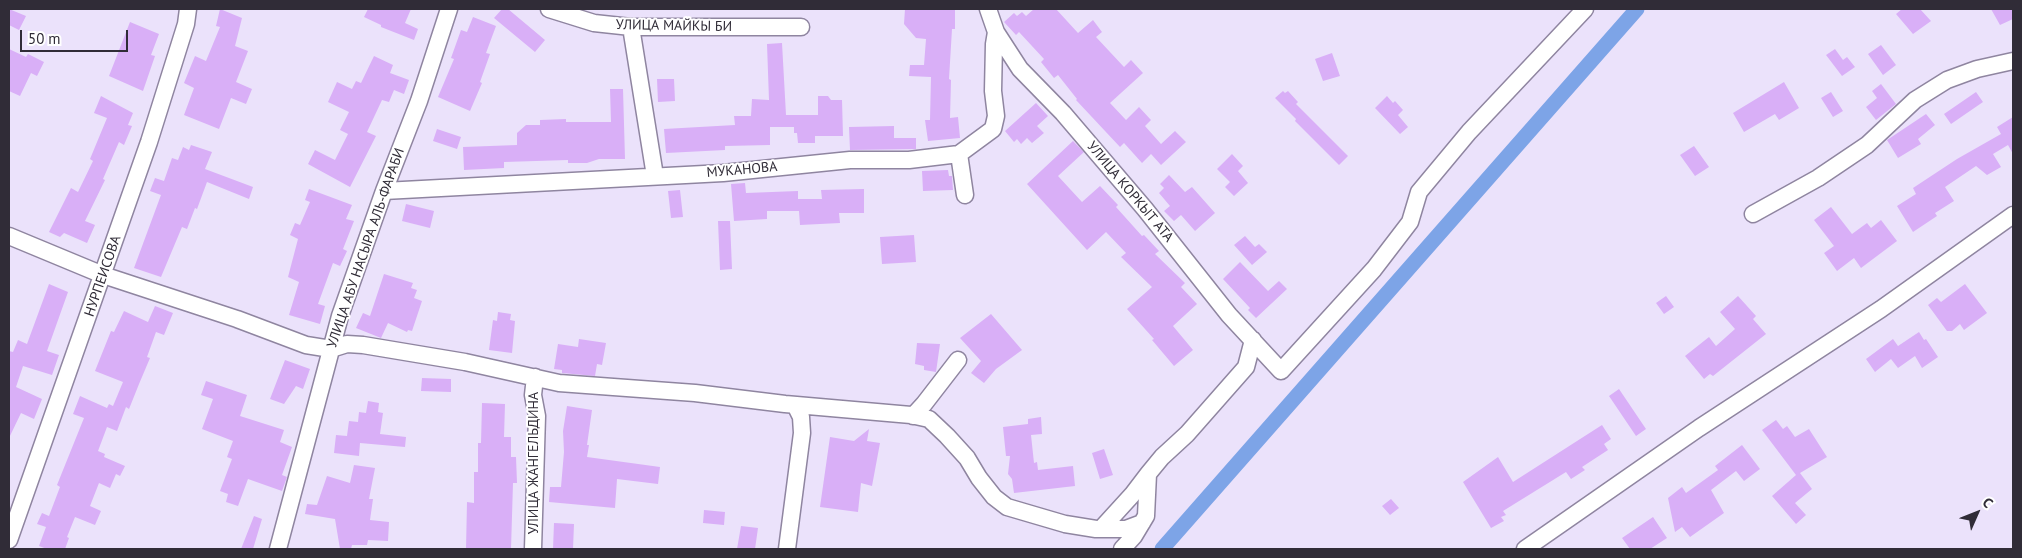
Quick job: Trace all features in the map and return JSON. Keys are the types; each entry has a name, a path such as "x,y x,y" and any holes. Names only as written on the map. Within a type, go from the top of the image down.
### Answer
{"street":[{"name":"НУРПЕИСОВА","path":"9,540 152,132 186,24 188,9"},
{"name":"УЛИЦА АБУ НАСЫРА АЛЬ-ФАРАБИ","path":"278,549 340,316 384,191 419,101 449,9"},
{"name":"УЛИЦА МАЙКЫ БИ","path":"549,9 594,23 631,27 802,27"},
{"name":"УЛИЦА КОРКЫТ АТА","path":"988,9 996,32 1020,69 1063,113 1145,209 1229,315 1281,371 1374,269 1410,222 1419,192 1469,132 1585,9"},
{"path":"631,27 655,176"},
{"name":"МУКАНОВА","path":"384,191 723,173 850,160 909,160 959,154 994,129 996,116 993,91 996,32"},
{"path":"1753,214 1818,178 1867,145 1915,100 1948,80 1977,69 2013,61"},
{"path":"959,154 965,195"},
{"path":"1525,549 1699,428 1881,309 2013,215"},
{"path":"9,236 103,275 238,319 306,345 330,349 346,344 363,345 465,362 559,383 676,392 929,419 967,458 979,478 994,497 1007,507 1065,524 1100,529 1126,529 1142,523"},
{"path":"1100,529 1132,495 1162,457 1187,434 1246,367 1253,340"},
{"path":"913,416 930,398 958,360"},
{"name":"УЛИЦА ЖАНГЕЛЬДИНА","path":"533,549 537,416 532,395 534,377"},
{"path":"787,549 802,433 801,417 795,405"},
{"path":"1122,549 1134,536 1146,516 1148,474"}],"building":[{"path":"9,9 26,16 19,30 9,25"},
{"path":"220,9 242,18 235,46 248,51 236,82 252,89 246,104 231,98 219,129 184,115 194,88 184,83 195,56 206,61 220,27 216,26"},
{"path":"368,9 411,9 405,23 418,29 414,40 381,27 381,25 364,17"},
{"path":"502,9 508,9 545,40 535,52 494,18"},
{"path":"905,9 955,9 955,29 952,29 949,79 951,80 950,118 958,117 960,138 928,141 925,120 930,120 931,77 909,76 910,65 924,65 926,39 916,38 904,24"},
{"path":"1034,9 1056,9 1078,33 1093,20 1102,32 1096,37 1124,67 1131,60 1143,73 1110,103 1126,120 1139,107 1151,120 1145,126 1161,144 1175,131 1186,142 1161,165 1151,154 1142,163 1124,143 1120,147 1076,100 1058,75 1054,78 1041,62 1044,59 1019,32 1016,35 1004,22 1014,13 1017,16 1022,12 1026,16"},
{"path":"1902,9 1920,9 1931,21 1913,34 1896,14"},
{"path":"1991,9 2013,9 2013,19 2000,25"},
{"path":"473,17 496,26 486,53 490,54 480,82 482,83 470,111 438,97 454,59 451,58 461,30 467,32"},
{"path":"130,22 159,34 151,55 155,56 143,91 109,76"},
{"path":"782,43 786,115 818,115 818,96 828,96 831,100 842,100 843,136 815,136 815,143 798,143 794,127 770,127 770,145 725,146 725,150 666,153 664,129 735,125 734,116 751,116 752,99 769,100 767,44"},
{"path":"1881,45 1896,65 1883,75 1868,54"},
{"path":"9,49 26,57 28,54 44,62 37,76 31,73 20,96 9,91"},
{"path":"1835,49 1843,60 1847,57 1855,67 1842,76 1826,55"},
{"path":"1332,53 1340,76 1323,81 1315,59"},
{"path":"374,56 393,65 390,73 409,80 404,94 394,90 389,102 382,100 367,132 376,136 350,187 308,164 315,150 335,160 348,134 340,130 349,112 328,102 337,82 352,89 356,81 361,83"},
{"path":"657,79 674,79 675,101 658,102"},
{"path":"1784,82 1799,108 1779,120 1775,114 1744,132 1733,113"},
{"path":"1881,84 1896,104 1876,120 1866,107 1877,98 1872,91"},
{"path":"610,89 623,89 625,159 599,159 587,163 568,163 568,160 504,162 504,168 464,170 463,147 517,145 517,133 526,125 540,125 540,120 566,119 566,122 611,122"},
{"path":"1283,91 1285,93 1288,91 1298,102 1296,104 1348,156 1339,165 1275,98"},
{"path":"1831,92 1843,111 1833,117 1821,98"},
{"path":"1976,92 1983,102 1951,124 1944,114"},
{"path":"101,96 133,113 128,125 132,126 124,145 119,142 103,179 105,180 85,221 95,225 87,243 64,233 60,237 49,232 71,188 78,192 93,161 90,159 107,118 94,113"},
{"path":"1387,96 1393,103 1395,101 1403,110 1398,115 1408,127 1400,134 1375,108"},
{"path":"1036,103 1048,116 1037,126 1044,133 1032,143 1027,138 1021,144 1017,139 1014,142 1005,131"},
{"path":"1926,114 1935,125 1918,139 1921,144 1898,158 1887,140"},
{"path":"2013,117 2013,154 2008,145 1993,154 2001,167 1987,175 1976,166 1945,187 1954,201 1935,213 1937,216 1913,232 1897,206 1916,194 1913,188 1957,159 2001,134 1997,127"},
{"path":"894,126 894,138 916,138 916,149 850,150 849,127"},
{"path":"437,129 461,137 457,149 433,141"},
{"path":"1073,141 1084,152 1058,176 1082,202 1100,186 1118,205 1116,207 1142,236 1144,235 1159,251 1155,254 1185,283 1181,287 1197,304 1173,326 1193,350 1174,366 1152,340 1154,339 1127,309 1152,287 1121,257 1126,253 1106,232 1087,250 1027,184"},
{"path":"191,145 212,152 205,169 253,187 249,199 207,182 187,229 182,227 161,277 134,268 161,195 150,191 155,178 164,181 172,158 178,160 183,147 189,150"},
{"path":"1694,146 1709,167 1695,176 1680,155"},
{"path":"1232,154 1243,166 1238,171 1248,183 1234,196 1225,187 1230,182 1217,169"},
{"path":"948,170 949,176 952,176 953,190 923,191 922,171"},
{"path":"1169,175 1185,192 1192,187 1215,213 1195,231 1181,215 1174,221 1164,211 1170,206 1159,193 1164,188 1160,184"},
{"path":"745,183 746,193 798,191 798,199 822,199 821,190 864,189 864,213 839,213 840,223 800,225 799,211 767,211 767,219 734,221 731,184"},
{"path":"309,189 352,205 346,219 354,221 343,249 347,251 340,266 333,263 318,304 325,306 320,324 289,315 299,282 288,277 298,239 290,235 295,223 300,225 310,202 305,200"},
{"path":"680,190 683,217 671,218 668,191"},
{"path":"406,204 434,211 430,228 402,221"},
{"path":"1831,207 1852,234 1867,223 1871,228 1881,220 1897,241 1861,268 1854,258 1837,271 1824,253 1834,246 1814,220"},
{"path":"718,221 730,221 732,269 720,270"},
{"path":"914,235 916,262 882,264 880,237"},
{"path":"1245,236 1255,247 1259,244 1267,252 1252,265 1234,245"},
{"path":"1240,262 1268,291 1279,281 1287,289 1256,318 1248,310 1250,308 1223,279"},
{"path":"384,274 413,283 411,288 417,290 414,298 422,301 412,331 408,330 407,332 388,323 381,338 356,328 363,313 370,316"},
{"path":"49,284 68,292 47,351 59,355 52,375 23,366 16,387 42,399 34,419 21,413 9,438 9,351 13,352 18,340 27,344"},
{"path":"1965,284 1987,313 1964,330 1960,324 1952,331 1947,331 1928,305 1937,298 1941,302"},
{"path":"1666,296 1674,307 1664,314 1656,303"},
{"path":"1738,296 1756,316 1753,319 1766,334 1713,376 1710,374 1704,379 1685,356 1709,337 1716,346 1735,329 1720,312"},
{"path":"155,306 173,313 164,335 156,332 147,357 150,358 129,409 126,407 117,431 107,427 98,451 105,454 104,457 125,466 120,476 116,474 110,488 99,483 90,506 101,511 95,525 75,517 67,537 69,538 65,549 47,549 39,546 46,527 37,524 42,513 49,516 60,487 57,485 84,418 73,414 80,396 107,408 109,404 113,406 123,382 95,371 111,331 114,332 124,311 148,322"},
{"path":"498,312 511,314 510,320 515,321 512,353 489,350 493,320 497,321"},
{"path":"991,314 1022,350 996,369 984,383 971,373 981,361 960,338"},
{"path":"1919,332 1938,357 1922,368 1915,356 1898,368 1891,359 1875,372 1866,359 1893,339 1898,346"},
{"path":"579,339 606,343 602,365 597,364 595,376 562,373 562,370 554,369 558,344 578,347"},
{"path":"917,343 940,344 936,372 924,370 924,366 915,364"},
{"path":"285,360 310,369 303,389 296,386 284,404 270,399"},
{"path":"422,378 451,379 451,392 421,391"},
{"path":"206,381 247,395 240,416 284,430 280,442 292,447 282,475 287,477 282,491 248,479 238,506 226,502 228,494 220,491 232,459 227,457 233,441 202,429 213,399 201,395"},
{"path":"1619,389 1646,429 1636,436 1609,396"},
{"path":"368,401 379,403 378,412 383,413 380,434 406,437 405,447 360,443 359,456 334,453 336,435 347,436 349,421 358,422 359,412 366,413"},
{"path":"482,403 505,404 504,437 511,437 511,457 516,457 517,483 513,483 511,549 466,549 467,502 474,503 474,472 478,472 478,443 481,443"},
{"path":"567,406 592,410 587,457 660,467 658,484 617,479 615,508 549,502 550,487 561,487 564,452 563,431"},
{"path":"1041,417 1042,434 1031,435 1034,463 1037,462 1038,470 1073,466 1075,486 1014,493 1012,479 1008,474 1010,456 1006,456 1003,427 1028,424 1028,419"},
{"path":"1776,420 1783,429 1787,426 1795,437 1809,429 1827,457 1800,473 1812,489 1795,503 1806,515 1796,524 1772,496 1796,475 1762,430"},
{"path":"1602,425 1611,439 1604,444 1608,450 1582,467 1585,470 1571,479 1566,472 1503,511 1506,515 1501,517 1504,521 1491,528 1463,482 1498,457 1513,482"},
{"path":"869,429 867,441 880,443 872,486 861,483 858,512 820,507 830,437 854,441"},
{"path":"1742,445 1760,469 1744,481 1736,471 1711,490 1724,513 1690,537 1682,527 1675,532 1668,498 1682,487 1686,493 1718,470 1715,466"},
{"path":"1104,449 1113,475 1100,479 1092,453"},
{"path":"354,465 375,468 369,499 373,499 370,520 389,522 388,541 368,540 367,545 352,545 351,549 340,549 335,519 305,514 307,504 317,505 327,476 350,483"},
{"path":"1391,499 1399,508 1390,515 1382,506"},
{"path":"704,510 725,512 724,525 703,523"},
{"path":"254,516 262,519 253,549 241,549"},
{"path":"1653,517 1667,538 1650,549 1630,549 1622,538"},
{"path":"554,523 574,524 573,549 553,549"},
{"path":"741,526 758,528 755,549 737,549"}],"waterway":[{"path":"1162,549 1637,9"}]}
